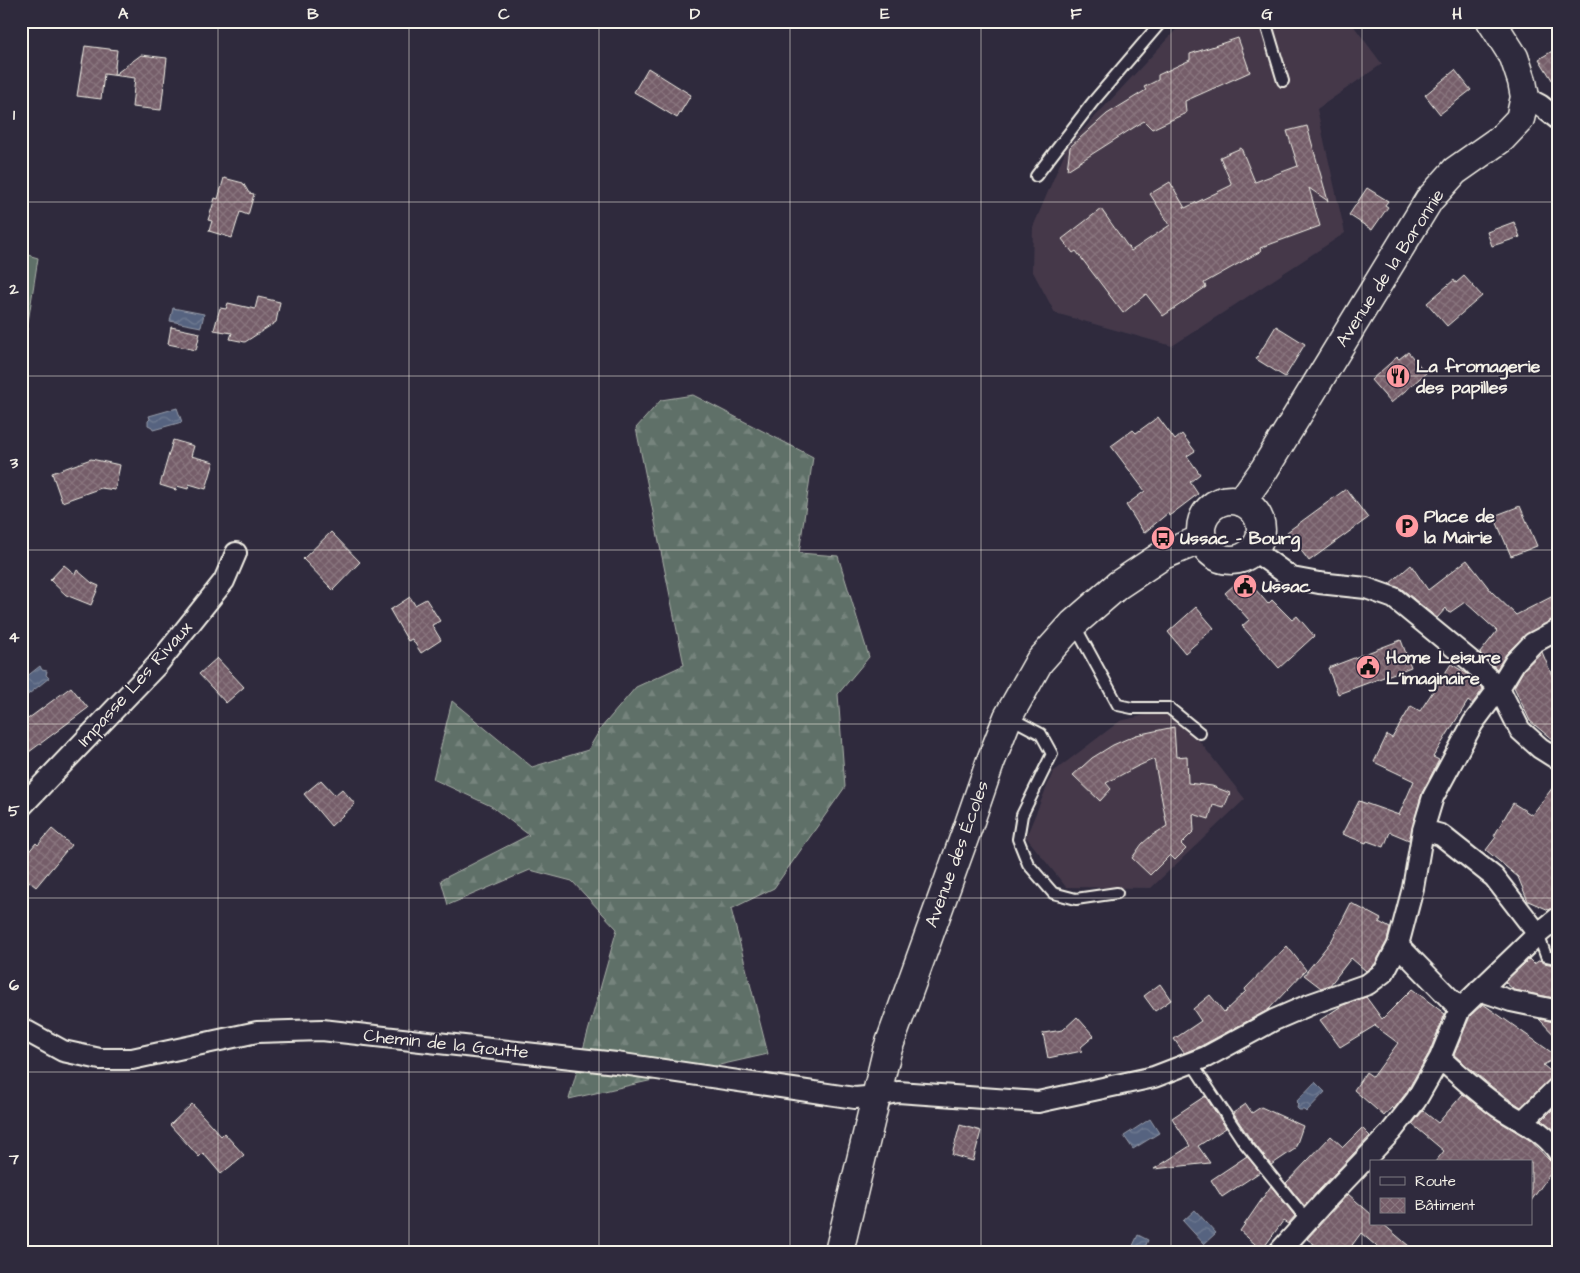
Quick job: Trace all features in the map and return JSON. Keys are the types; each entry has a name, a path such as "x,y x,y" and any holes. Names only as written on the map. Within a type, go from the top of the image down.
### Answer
{"street":[{"name":"Avenue de la Baronnie","path":"1241,502 1264,470 1429,200 1455,171 1502,138 1520,119 1525,97 1522,81 1514,58 1491,21"},
{"path":"1525,97 1559,120"},
{"path":"1223,502 1241,502 1250,507 1256,514 1261,532 1259,542 1254,550 1238,560 1220,558 1212,554 1202,539 1203,520 1207,512 1214,506 1223,502"},
{"name":"Avenue des Écoles","path":"839,1252 887,1051 1008,717 1039,662 1073,624 1118,585 1163,555 1202,539"},
{"path":"1254,550 1292,578 1366,588 1394,598 1472,662 1499,688 1520,730 1540,748 1559,760"},
{"name":"Impasse Les Rivaux","path":"21,806 157,665 224,581 236,552"},
{"name":"Chemin de la Goutte","path":"21,1028 63,1051 100,1059 132,1059 258,1032 322,1030 616,1063 855,1098 898,1092 1038,1102 1154,1077 1206,1057 1274,1020 1311,1004 1368,984 1384,972 1398,945 1413,888 1423,830 1437,789 1473,723 1499,688 1514,662 1533,644 1559,629"},
{"path":"1423,830 1441,835 1494,877 1538,934"},
{"path":"1279,1252 1391,1132 1416,1100 1440,1058 1460,1009 1538,934 1559,917"},
{"path":"1398,945 1460,1009"},
{"path":"1479,990 1511,1002 1559,1011"},
{"path":"1440,1058 1499,1107 1523,1121 1552,1142 1559,1153"},
{"path":"1523,1121 1559,1086"}],"lane":[{"path":"1036,176 1092,103 1162,21"},
{"path":"1265,21 1283,81"},
{"path":"1073,624 1118,705 1132,708 1169,708 1200,733"},
{"path":"1008,717 1042,734 1052,754 1022,815 1018,839 1028,864 1053,893 1076,900 1117,893"},
{"path":"1538,934 1546,956 1559,958"},
{"path":"1191,1062 1244,1141 1307,1220"}],"shaded area":[{"path":"1184,21 1350,21 1382,64 1317,109 1345,233 1172,346 1055,313 1032,270 1033,227 1067,147"},
{"path":"1162,711 1193,733 1245,799 1151,888 1066,887 1026,837 1053,772 1120,721"}],"green space":[{"path":"21,253 38,258 21,367"},
{"path":"693,395 813,457 799,553 838,556 869,657 838,694 845,787 774,888 731,909 768,1054 569,1099 617,929 572,881 530,870 448,905 441,880 529,835 491,806 433,779 452,701 532,767 588,750 601,728 636,687 684,665 636,428 661,400"}],"water":[{"path":"173,308 204,314 201,327 170,321"},
{"path":"177,408 182,422 153,430 148,425 149,416"},
{"path":"40,666 42,670 47,671 46,675 49,678 25,697 21,692 21,681"},
{"path":"1315,1082 1325,1092 1306,1112 1299,1110 1296,1102"},
{"path":"1150,1119 1159,1133 1133,1149 1124,1136"},
{"path":"1195,1210 1216,1233 1204,1244 1183,1221"},
{"path":"1138,1235 1148,1240 1143,1252 1130,1252"}],"building":[{"path":"1238,38 1250,72 1185,101 1186,113 1152,129 1144,121 1067,170 1070,147 1107,114 1146,90 1144,87 1158,80 1158,75 1190,60 1190,54"},
{"path":"85,46 117,50 114,75 141,55 167,58 161,110 132,107 135,78 104,74 101,99 77,96"},
{"path":"1559,47 1559,91 1539,59"},
{"path":"648,68 691,95 677,118 634,92"},
{"path":"1455,70 1471,90 1440,114 1425,95"},
{"path":"1307,126 1328,201 1309,188 1320,226 1260,248 1261,251 1204,283 1206,287 1163,316 1146,294 1123,313 1076,251 1073,253 1062,239 1101,209 1131,251 1170,225 1150,194 1170,182 1185,208 1232,185 1220,157 1241,148 1255,182 1298,166 1287,131"},
{"path":"224,178 243,183 249,193 254,194 248,215 240,212 232,238 209,231 212,221 208,220 215,198 218,199"},
{"path":"1367,188 1388,201 1385,205 1388,207 1372,230 1349,215"},
{"path":"1514,222 1520,237 1492,246 1487,232"},
{"path":"1464,276 1482,296 1447,326 1427,303 1454,280 1456,283"},
{"path":"258,297 280,302 276,322 245,342 230,339 232,333 214,330 220,308 226,309 228,303 255,309"},
{"path":"1276,326 1305,344 1285,377 1256,359"},
{"path":"171,327 200,333 196,350 168,344"},
{"name":"La fromagerie des papilles","path":"1408,352 1426,373 1391,403 1371,380 1397,357 1399,359"},
{"path":"1158,417 1175,440 1182,434 1195,451 1187,456 1200,474 1190,482 1198,494 1169,516 1168,513 1144,533 1126,505 1145,491 1111,446 1133,430 1136,433"},
{"path":"173,440 194,446 191,456 214,462 206,489 189,484 188,489 177,486 176,490 160,485"},
{"path":"91,459 120,465 115,490 101,488 62,502 52,473"},
{"path":"1346,489 1368,518 1309,561 1287,532"},
{"path":"1520,506 1537,546 1511,556 1494,516"},
{"path":"331,532 360,562 333,590 303,559"},
{"path":"1467,560 1491,591 1516,615 1559,593 1559,617 1525,635 1506,654 1497,669 1480,653 1497,631 1465,602 1449,613 1446,608 1437,618 1402,589 1389,584 1411,565 1428,590"},
{"path":"64,565 75,574 77,570 92,583 99,586 91,605 66,595 50,580"},
{"path":"1244,576 1268,604 1272,600 1292,620 1297,616 1314,636 1279,668 1242,626 1249,620 1225,593"},
{"path":"410,597 415,605 426,599 440,621 432,625 441,640 421,653 412,639 408,641 390,610"},
{"path":"1196,607 1214,628 1185,653 1168,632"},
{"path":"1401,640 1411,667 1338,694 1328,668"},
{"path":"1542,652 1553,678 1559,677 1559,745 1530,721 1514,687 1524,669"},
{"path":"217,658 244,687 226,703 199,674"},
{"path":"1451,664 1466,673 1483,689 1472,704 1468,701 1433,757 1439,760 1422,793 1409,840 1390,832 1384,847 1367,841 1366,843 1342,834 1359,801 1399,815 1414,781 1374,762 1387,735 1392,738 1411,706 1420,711"},
{"path":"71,687 88,708 21,758 21,724"},
{"path":"1174,727 1176,757 1187,756 1188,783 1212,786 1230,793 1224,808 1213,805 1209,819 1193,814 1194,831 1181,844 1186,849 1175,860 1170,855 1150,875 1132,858 1142,844 1167,826 1154,759 1106,783 1111,789 1100,801 1073,775 1092,758 1113,745 1136,735"},
{"path":"1559,779 1559,905 1549,910 1528,901 1518,877 1486,850 1496,837 1494,836 1513,803 1532,815"},
{"path":"321,780 335,795 342,789 355,804 331,826 304,794"},
{"path":"52,829 71,845 36,887 21,875 21,861 36,843 38,845"},
{"path":"1351,903 1381,919 1379,922 1390,928 1387,941 1375,964 1366,971 1351,958 1330,985 1321,988 1304,975 1332,940"},
{"path":"1287,946 1306,970 1268,1010 1201,1046 1184,1053 1174,1039 1201,1021 1193,1009 1210,995 1224,1012"},
{"path":"1529,959 1534,964 1540,960 1544,963 1559,966 1559,999 1514,990 1505,982"},
{"path":"1160,984 1171,1000 1155,1011 1144,996"},
{"path":"1412,989 1445,1014 1429,1053 1406,1093 1394,1109 1392,1107 1384,1116 1354,1090 1366,1072 1373,1077 1398,1043 1376,1025 1340,1047 1320,1020 1343,1005 1366,997 1382,1019"},
{"path":"1483,1004 1558,1057 1543,1065 1555,1075 1521,1107 1497,1091 1454,1055 1470,1016"},
{"path":"1077,1017 1094,1036 1081,1047 1082,1051 1048,1058 1043,1033 1063,1030"},
{"path":"1539,1019 1559,1023 1559,1040"},
{"path":"1463,1094 1491,1116 1531,1141 1550,1161 1557,1164 1532,1200 1532,1160 1437,1160 1444,1151 1412,1124 1423,1111 1438,1123"},
{"path":"1205,1096 1226,1128 1198,1146 1210,1163 1154,1169 1190,1146 1172,1118"},
{"path":"1559,1103 1559,1134 1542,1120"},
{"path":"192,1104 221,1136 224,1133 244,1155 221,1174 203,1153 199,1157 170,1125"},
{"path":"1246,1104 1252,1113 1261,1107 1303,1126 1295,1149 1271,1165 1233,1113"},
{"path":"960,1125 981,1131 973,1161 952,1155"},
{"path":"1362,1128 1370,1136 1304,1206 1286,1183 1331,1136 1343,1147"},
{"path":"1247,1156 1260,1172 1222,1197 1211,1180"},
{"path":"1271,1186 1295,1216 1288,1224 1283,1221 1262,1250 1240,1231"},
{"path":"1348,1194 1370,1213 1370,1226 1385,1226 1416,1252 1383,1252 1361,1233 1347,1252 1325,1252 1307,1239"}],"place":[{"name":"La fromagerie des papilles","path":"1398,376"},
{"name":"Place de la Mairie","path":"1407,526"},
{"name":"Ussac - Bourg","path":"1163,538"},
{"name":"Ussac","path":"1245,586"},
{"name":"Home Leisure L'imaginaire","path":"1368,667"}]}
